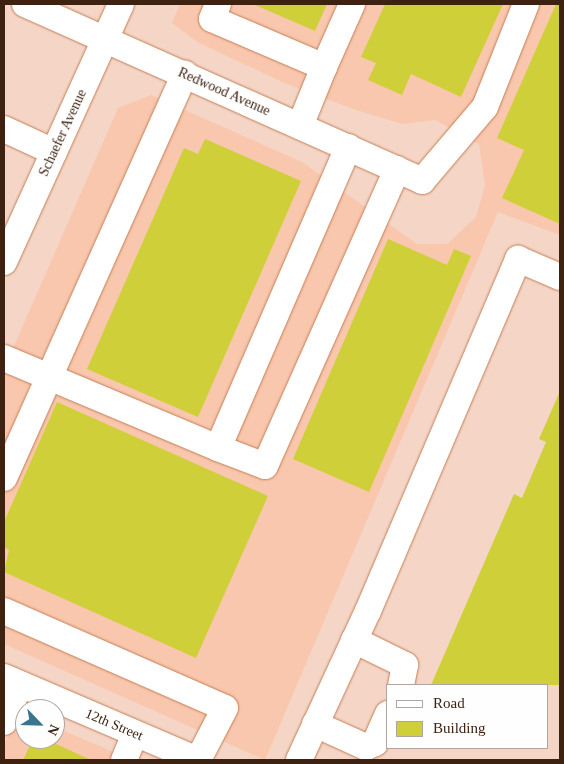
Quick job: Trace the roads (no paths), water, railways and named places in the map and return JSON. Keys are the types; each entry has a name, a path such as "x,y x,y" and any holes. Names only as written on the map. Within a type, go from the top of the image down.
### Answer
{"street":[{"name":"Redwood Avenue","path":"25,4 422,181 484,107 526,4"},
{"name":"Schaefer Avenue","path":"4,262 121,4"},
{"path":"218,4 212,19 324,67"},
{"path":"300,126 352,4"},
{"path":"4,478 47,377 185,74"},
{"path":"4,129 54,152"},
{"path":"218,448 348,148"},
{"path":"4,358 265,466 397,169"},
{"path":"299,760 354,640 518,260 560,277"},
{"path":"4,611 225,708 198,760"},
{"path":"354,640 405,665 400,684"},
{"path":"4,722 12,680"},
{"name":"12th Street","path":"12,680 198,760"},
{"path":"315,724 366,747 375,743 386,718"},
{"path":"124,760 135,734"}]}
